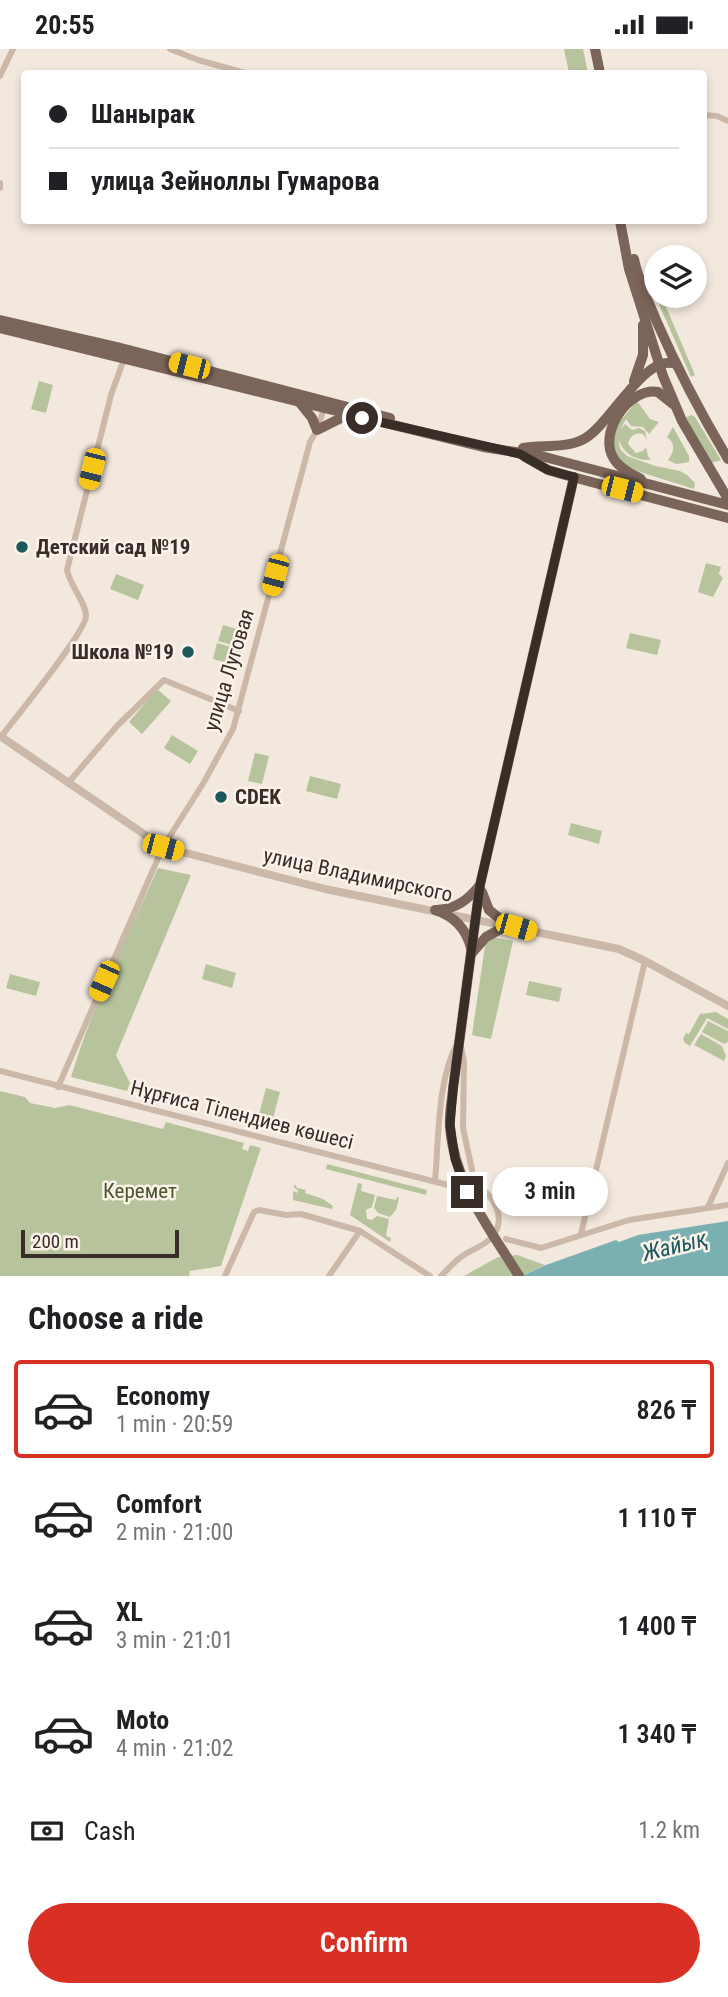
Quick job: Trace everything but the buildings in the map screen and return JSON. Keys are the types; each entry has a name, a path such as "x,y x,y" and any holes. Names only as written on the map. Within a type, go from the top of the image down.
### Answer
{"main road":[{"path":"589,49 592,70"},
{"path":"595,49 599,70"},
{"path":"621,224 629,269 659,366 682,421 728,499"},
{"path":"627,224 635,266 676,364 699,411 728,459"},
{"path":"521,451 581,441 599,428 638,375 643,355 642,310"},
{"path":"0,320 325,405 521,451 728,505"},
{"path":"0,328 299,403 325,405 348,414 378,418"},
{"path":"629,390 659,366 671,362 676,364"},
{"path":"651,485 622,468 614,459 610,448 611,432 630,400 642,393 650,390 658,392 675,406"},
{"path":"299,403 312,418 317,430 348,414"},
{"path":"682,421 686,411 699,411"},
{"path":"521,451 548,470 728,518"},
{"path":"519,1276 467,1192 455,1159 450,1126 480,885 574,477"},
{"path":"435,910 461,904 480,885"},
{"path":"472,954 486,937 508,925 489,910 480,885"},
{"path":"435,910 454,919 461,927 467,935 472,954"}],"street":[{"path":"0,76 13,49"},
{"path":"170,49 234,70"},
{"path":"707,115 728,121"},
{"path":"1,736 74,641 86,619 86,613 69,580 67,570 111,395 124,359"},
{"name":"улица Луговая","path":"58,1087 163,847 233,729 310,442 325,405"},
{"path":"68,783 117,726 164,680 239,712"},
{"name":"улица Владимирского","path":"1,736 163,847 325,888 608,947 645,961 728,1006"},
{"path":"581,1234 645,961"},
{"path":"435,1181 444,1087 450,1058 459,1039"},
{"path":"440,1276 462,1255 489,1241 496,1231 498,1209 486,1190 475,1184 463,1128 464,1061 459,1039"},
{"name":"Нұрғиса Тілендиев көшесі","path":"0,1071 456,1187 475,1184"},
{"path":"708,1207 728,1163"},
{"path":"506,1238 541,1248 629,1220 728,1205"},
{"path":"225,1276 242,1234 254,1212 259,1210 286,1215 301,1214 360,1231 430,1276"},
{"path":"330,1276 360,1231"}],"green space":[{"path":"564,49 583,49 587,70 568,70"},
{"path":"661,308 666,308 695,375 691,377"},
{"path":"39,381 53,385 46,413 31,409"},
{"path":"637,401 650,419 659,422 649,434 643,427 631,426 626,419 620,430 625,424 632,430 639,428 645,431 647,440 644,435 636,434 628,444 636,453 646,447 651,460 630,455 618,438 620,449 627,456 680,471 695,483 694,489 640,472 620,462 611,439 615,427"},
{"path":"691,415 695,417 721,460 709,464 685,418"},
{"path":"673,427 689,456 689,462 676,464 668,460 673,448 667,437"},
{"path":"706,563 721,567 719,574 723,578 713,597 698,592"},
{"path":"116,574 144,585 138,600 110,589"},
{"path":"223,625 247,632 242,648 218,641"},
{"path":"630,633 661,640 657,655 626,648"},
{"path":"217,643 241,650 237,666 213,659"},
{"path":"157,689 171,701 142,734 129,722"},
{"path":"172,735 198,751 190,764 164,748"},
{"path":"255,753 269,756 262,784 248,781"},
{"path":"310,776 341,784 337,799 306,791"},
{"path":"571,823 602,831 599,844 568,835"},
{"path":"158,868 191,875 116,1055 130,1083 127,1091 71,1077 100,998"},
{"path":"492,937 513,941 491,1039 472,1035 485,946"},
{"path":"206,964 236,973 232,988 202,979"},
{"path":"10,974 40,982 36,996 6,988"},
{"path":"529,981 562,988 559,1002 526,995"},
{"path":"716,1012 728,1019 728,1029 707,1018 690,1046 685,1043 683,1039 686,1033 689,1034 700,1014"},
{"path":"708,1021 728,1031 728,1042 724,1044 702,1032"},
{"path":"701,1034 722,1046 726,1056 724,1061 694,1045"},
{"path":"266,1088 280,1092 272,1122 258,1118"},
{"name":"Керемет","path":"0,1091 25,1097 30,1103 55,1108 69,1105 163,1129 166,1122 244,1143 242,1149 248,1151 250,1145 261,1148 221,1266 190,1271 189,1276 0,1276"},
{"path":"327,1164 427,1190 426,1195 326,1169"},
{"path":"358,1183 362,1184 361,1191 375,1195 372,1207 366,1210 367,1219 372,1220 377,1216 389,1219 386,1236 391,1238 390,1242 350,1215"},
{"path":"295,1184 297,1188 306,1190 305,1193 323,1199 333,1206 332,1209 293,1200 293,1191 297,1193 298,1190 294,1188"},
{"path":"377,1196 396,1200 399,1198 396,1210 390,1217 378,1213 374,1208"},
{"path":"517,1255 545,1265 522,1276 464,1276 498,1257"}],"water":[{"name":"Жайық","path":"728,1221 728,1276 522,1276 616,1240 619,1242 638,1235"}],"place":[{"name":"Детский сад №19","path":"22,547"},
{"name":"Школа №19","path":"188,652"},
{"name":"CDEK","path":"221,797"}],"route":[{"path":"362,418 520,454 548,470 574,477 480,885 450,1126 455,1159 467,1192"}]}
